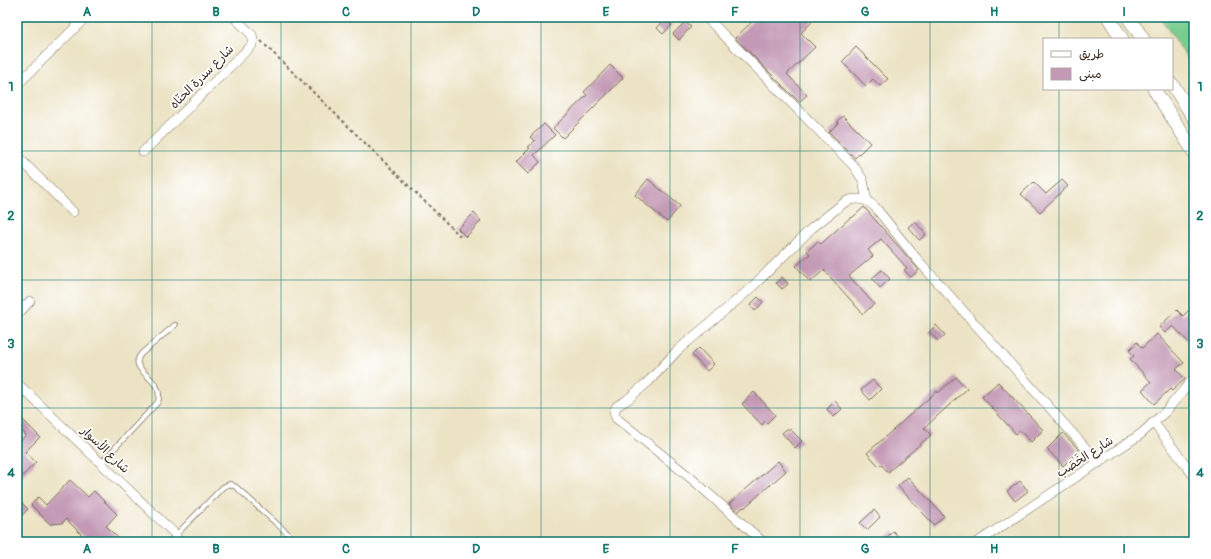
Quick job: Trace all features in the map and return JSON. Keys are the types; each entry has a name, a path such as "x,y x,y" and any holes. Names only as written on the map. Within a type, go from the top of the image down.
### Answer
{"main road":[{"path":"1108,17 1121,38"},
{"path":"1128,17 1142,38"},
{"path":"1173,86 1194,118"},
{"path":"1155,90 1194,152"}],"street":[{"path":"17,85 86,17"},
{"path":"234,17 252,35"},
{"path":"706,17 853,165 863,180 867,201"},
{"name":"شارع سدرة الحنّاه","path":"143,152 249,48 253,42 252,35"},
{"path":"17,156 73,212"},
{"path":"763,542 692,479 616,418 614,411 617,406 627,400 649,381 678,350 750,289 812,228 845,202 856,199 867,201 875,207 916,258 1099,463"},
{"path":"17,315 30,301"},
{"name":"شارع الخَصَب","path":"978,542 1141,434 1154,423 1194,378"},
{"name":"شارع الأسوار","path":"17,383 176,535"},
{"path":"1154,423 1194,476"}],"lane":[{"path":"101,463 158,402 160,396 159,389 139,367 137,362 142,353 174,325"},
{"path":"169,542 223,487 230,484 236,487 296,542"},
{"path":"176,535 183,542"}],"path":[{"path":"252,35 263,42 462,238"}],"green space":[{"path":"1160,17 1194,17 1194,68"}],"building":[{"path":"757,17 817,17 801,33 815,47 787,74 807,95 799,102 735,38"},
{"path":"665,19 672,25 663,34 657,28"},
{"path":"685,22 691,27 679,40 673,34"},
{"path":"856,47 888,79 880,86 873,79 866,86 842,62"},
{"path":"610,65 623,78 563,138 553,128 587,95 584,92"},
{"path":"843,116 870,143 855,158 829,132 838,123 837,121"},
{"path":"544,124 555,135 534,155 540,162 528,174 516,162 535,141 530,137"},
{"path":"648,179 680,206 667,222 635,195"},
{"path":"1062,180 1068,186 1040,212 1021,194 1034,182 1046,194"},
{"path":"864,207 919,270 911,277 904,270 907,268 881,239 868,250 873,256 849,276 874,304 863,314 824,270 810,282 796,266 810,254 807,251 818,241 821,244"},
{"path":"474,213 481,221 466,237 458,229"},
{"path":"915,221 926,235 919,240 908,227"},
{"path":"882,270 890,279 880,288 872,278"},
{"path":"782,277 788,284 782,289 776,283"},
{"path":"758,297 763,302 755,311 750,305"},
{"path":"1194,305 1194,348 1173,326 1165,333 1159,327 1177,310 1183,316"},
{"path":"936,325 945,335 938,341 929,332"},
{"path":"1157,334 1184,363 1176,369 1185,379 1172,391 1170,389 1154,404 1142,390 1151,382 1130,359 1134,356 1129,350 1137,342 1142,348"},
{"path":"699,348 714,364 707,371 692,355"},
{"path":"956,377 967,389 924,428 931,435 888,472 881,464 879,466 867,453 937,391 938,393"},
{"path":"873,380 881,389 870,400 861,390"},
{"path":"998,382 1043,430 1031,442 1020,431 1016,434 982,397"},
{"path":"754,392 775,415 767,423 765,421 762,425 742,404"},
{"path":"835,401 842,409 834,417 827,409"},
{"path":"17,414 40,437 25,452 36,462 17,482 17,444 26,435 17,426"},
{"path":"787,429 790,429 802,441 795,448 782,433"},
{"path":"1063,433 1079,450 1063,466 1047,449"},
{"path":"778,461 786,471 744,508 743,507 738,512 729,504"},
{"path":"908,477 944,516 934,525 898,486"},
{"path":"70,480 88,497 94,491 117,514 106,526 122,542 89,542 66,519 62,523 50,524 31,505 38,497 46,505"},
{"path":"1020,481 1028,491 1015,501 1007,491"},
{"path":"17,498 28,509 17,521"},
{"path":"874,510 880,517 867,530 860,523"},
{"path":"893,531 903,542 882,542"}]}
